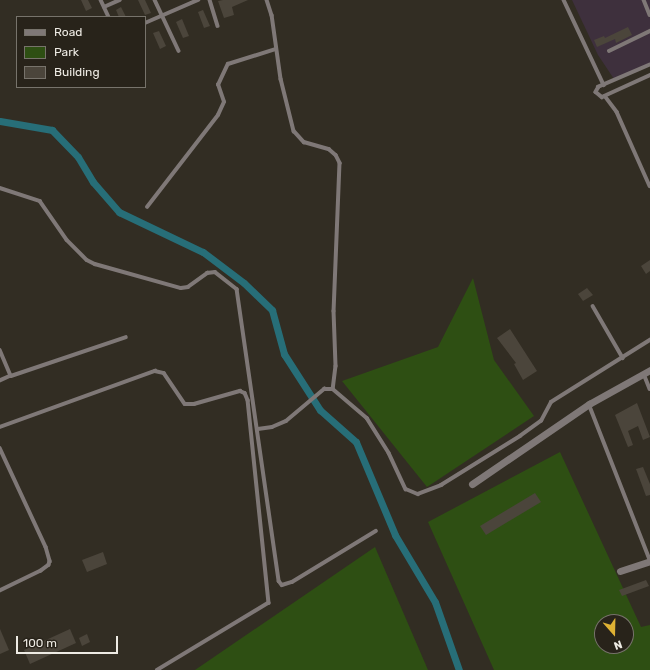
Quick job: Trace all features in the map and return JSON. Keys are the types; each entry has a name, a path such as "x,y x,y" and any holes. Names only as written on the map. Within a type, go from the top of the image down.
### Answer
{"street":[{"path":"472,484 589,404 647,372"},
{"path":"620,570 650,560"}],"lane":[{"path":"101,0 108,16"},
{"path":"104,7 120,0"},
{"path":"155,0 180,51"},
{"path":"146,23 198,0"},
{"path":"210,0 218,26"},
{"path":"267,0 272,15 276,49 294,131 304,142 329,149 336,155 340,163 334,311 336,366 333,389"},
{"path":"564,0 604,85"},
{"path":"644,0 650,15"},
{"path":"609,51 650,31"},
{"path":"147,207 218,115 224,102 218,84 228,64 276,49"},
{"path":"650,65 604,85 596,92 600,98 650,75"},
{"path":"605,96 617,112 650,186"},
{"path":"0,188 40,201 67,240 87,260 95,264 181,288 188,287 212,272 230,281 237,289 242,309 279,581 282,585 292,582 376,531"},
{"path":"594,306 623,358"},
{"path":"0,381 126,337"},
{"path":"333,389 367,418 390,453 406,489 418,494 442,485 520,436 541,421 551,402 650,340"},
{"path":"0,350 11,376"},
{"path":"0,427 155,371 164,373 185,404 194,404 240,391 245,393 248,400 269,603 158,670"},
{"path":"647,372 650,389"},
{"path":"258,428 279,424 303,409 321,392 333,389"},
{"path":"589,404 650,560"},
{"path":"0,448 46,547 50,561 49,565 41,571 0,591"}],"shaded area":[{"path":"572,0 650,0 650,63 614,79 598,55"}],"green space":[{"path":"473,278 494,360 534,416 427,487 342,381 438,347"},
{"path":"560,452 641,627 650,625 650,670 494,670 428,522"},
{"path":"375,547 428,670 195,670"}],"building":[{"path":"81,0 88,0 92,8 86,11"},
{"path":"138,0 145,0 151,13 145,15"},
{"path":"248,0 232,7 234,15 224,18 218,1"},
{"path":"121,7 126,16 119,16 116,10"},
{"path":"203,10 210,26 204,28 198,12"},
{"path":"182,19 189,36 183,38 176,22"},
{"path":"628,27 632,35 616,43 615,39 597,47 594,40 604,36 605,38"},
{"path":"159,31 166,46 160,49 153,33"},
{"path":"650,260 650,271 646,274 641,266"},
{"path":"587,288 593,295 583,301 578,294"},
{"path":"510,329 537,371 523,380 514,364 516,363 497,338"},
{"path":"637,403 650,437 643,440 638,426 628,431 633,445 628,447 615,415"},
{"path":"643,467 650,484 650,495 646,496 636,469"},
{"path":"535,493 541,502 486,535 480,526"},
{"path":"103,552 107,564 87,572 82,560"},
{"path":"646,580 649,586 622,596 619,590"},
{"path":"0,629 9,650 0,654"},
{"path":"70,629 76,643 30,664 24,650"},
{"path":"87,634 90,642 82,646 79,638"}],"waterway":[{"path":"0,121 52,130 78,157 93,182 119,212 203,252 244,283 272,310 284,354 320,410 356,442 395,535 435,602 459,670"}]}
